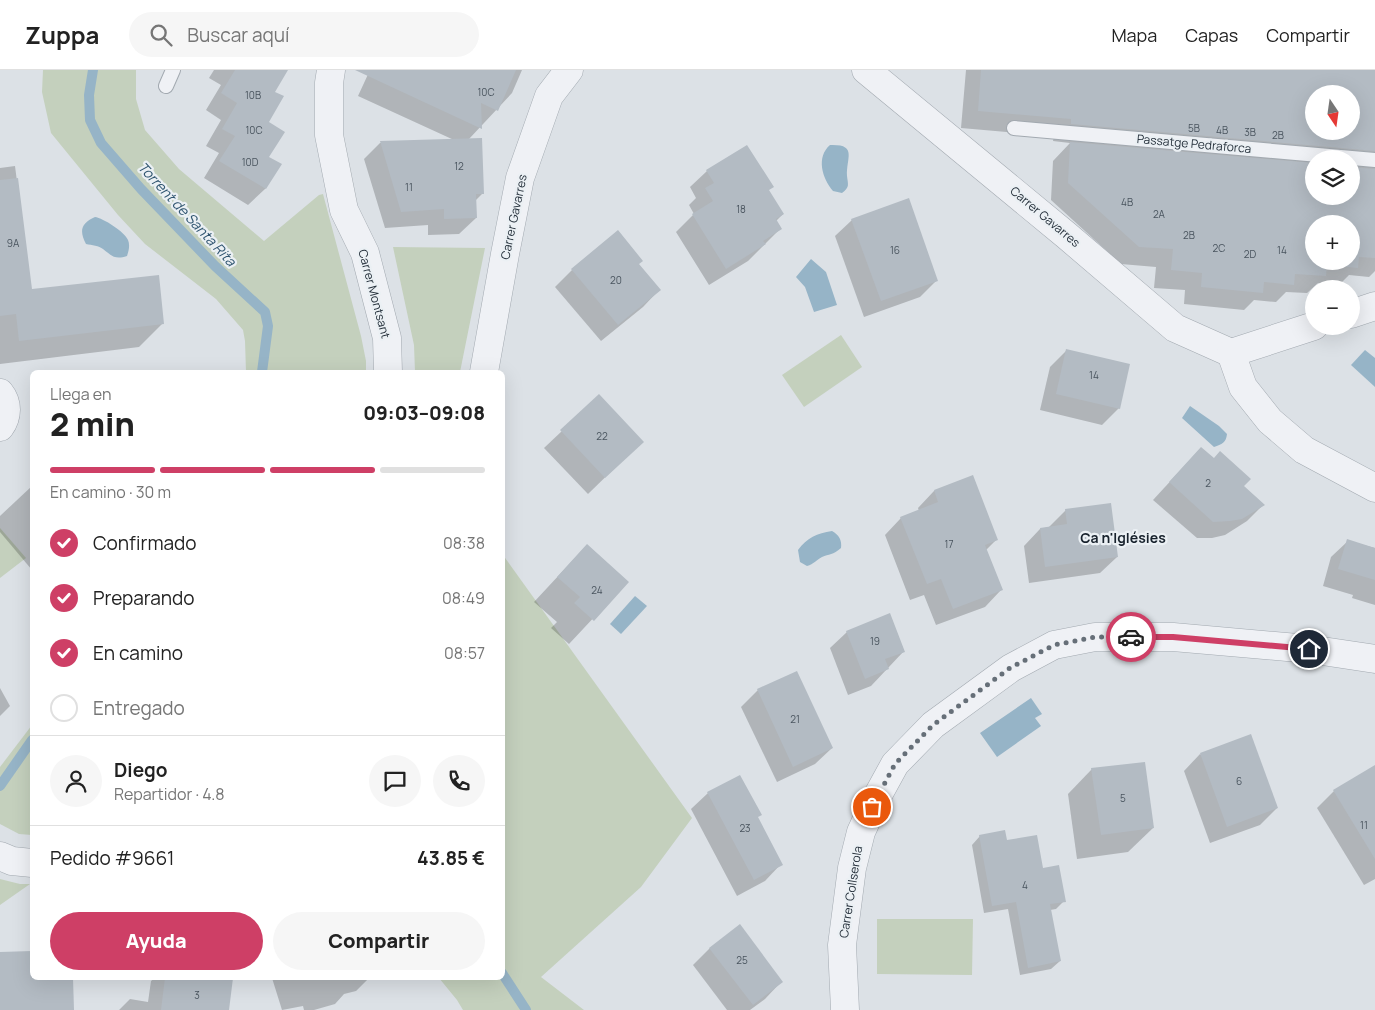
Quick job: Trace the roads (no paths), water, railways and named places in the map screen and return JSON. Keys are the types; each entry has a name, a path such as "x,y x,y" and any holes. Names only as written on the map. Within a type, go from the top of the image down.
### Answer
{"street":[{"name":"Carrer Montsant","path":"331,70 329,83 331,144 344,210 365,253 387,338 388,370"},
{"name":"Carrer Gavarres","path":"484,370 520,178 549,96 569,70"},
{"name":"Carrer Gavarres","path":"866,70 1066,235 1175,328 1231,353"},
{"path":"1360,311 1375,306"},
{"path":"1305,329 1231,353 1244,387 1270,421 1304,450 1375,488"},
{"path":"0,393 4,399 6,410 0,427"},
{"name":"Carrer Collserola","path":"845,1010 842,945 852,868 861,832 878,795 895,764 933,725 1010,668 1054,645 1095,637 1173,637 1309,649 1375,659"},
{"path":"0,856 12,861 30,863"}],"lane":[{"path":"166,86 173,70"},
{"name":"Passatge Pedraforca","path":"1014,128 1375,160"}],"water":[{"path":"830,145 844,147 849,153 847,169 848,186 842,193 833,191 829,186 822,168 823,155"},
{"path":"95,217 123,233 128,240 129,250 127,256 114,257 100,247 86,244 82,235 84,225"},
{"path":"811,259 826,272 837,305 814,312 805,287 796,277"},
{"path":"1365,350 1375,358 1375,387 1351,365"},
{"path":"1190,406 1219,426 1227,434 1223,443 1214,447 1182,418"},
{"path":"832,531 840,538 841,548 807,566 800,562 798,550 805,542 817,535"},
{"path":"635,596 647,606 621,634 610,624"},
{"path":"1031,698 1042,714 1035,718 1041,726 997,757 980,733"}],"waterway":[{"name":"Torrent de Santa Rita","path":"93,70 89,95 90,120 101,143 141,189 215,266 265,312 268,326 262,370"},
{"name":"Torrent de Santa Rita","path":"0,786 30,743"},
{"path":"505,978 526,1010"}],"district":[{"name":"Ca n'Iglésies","path":"1123,538"}]}
